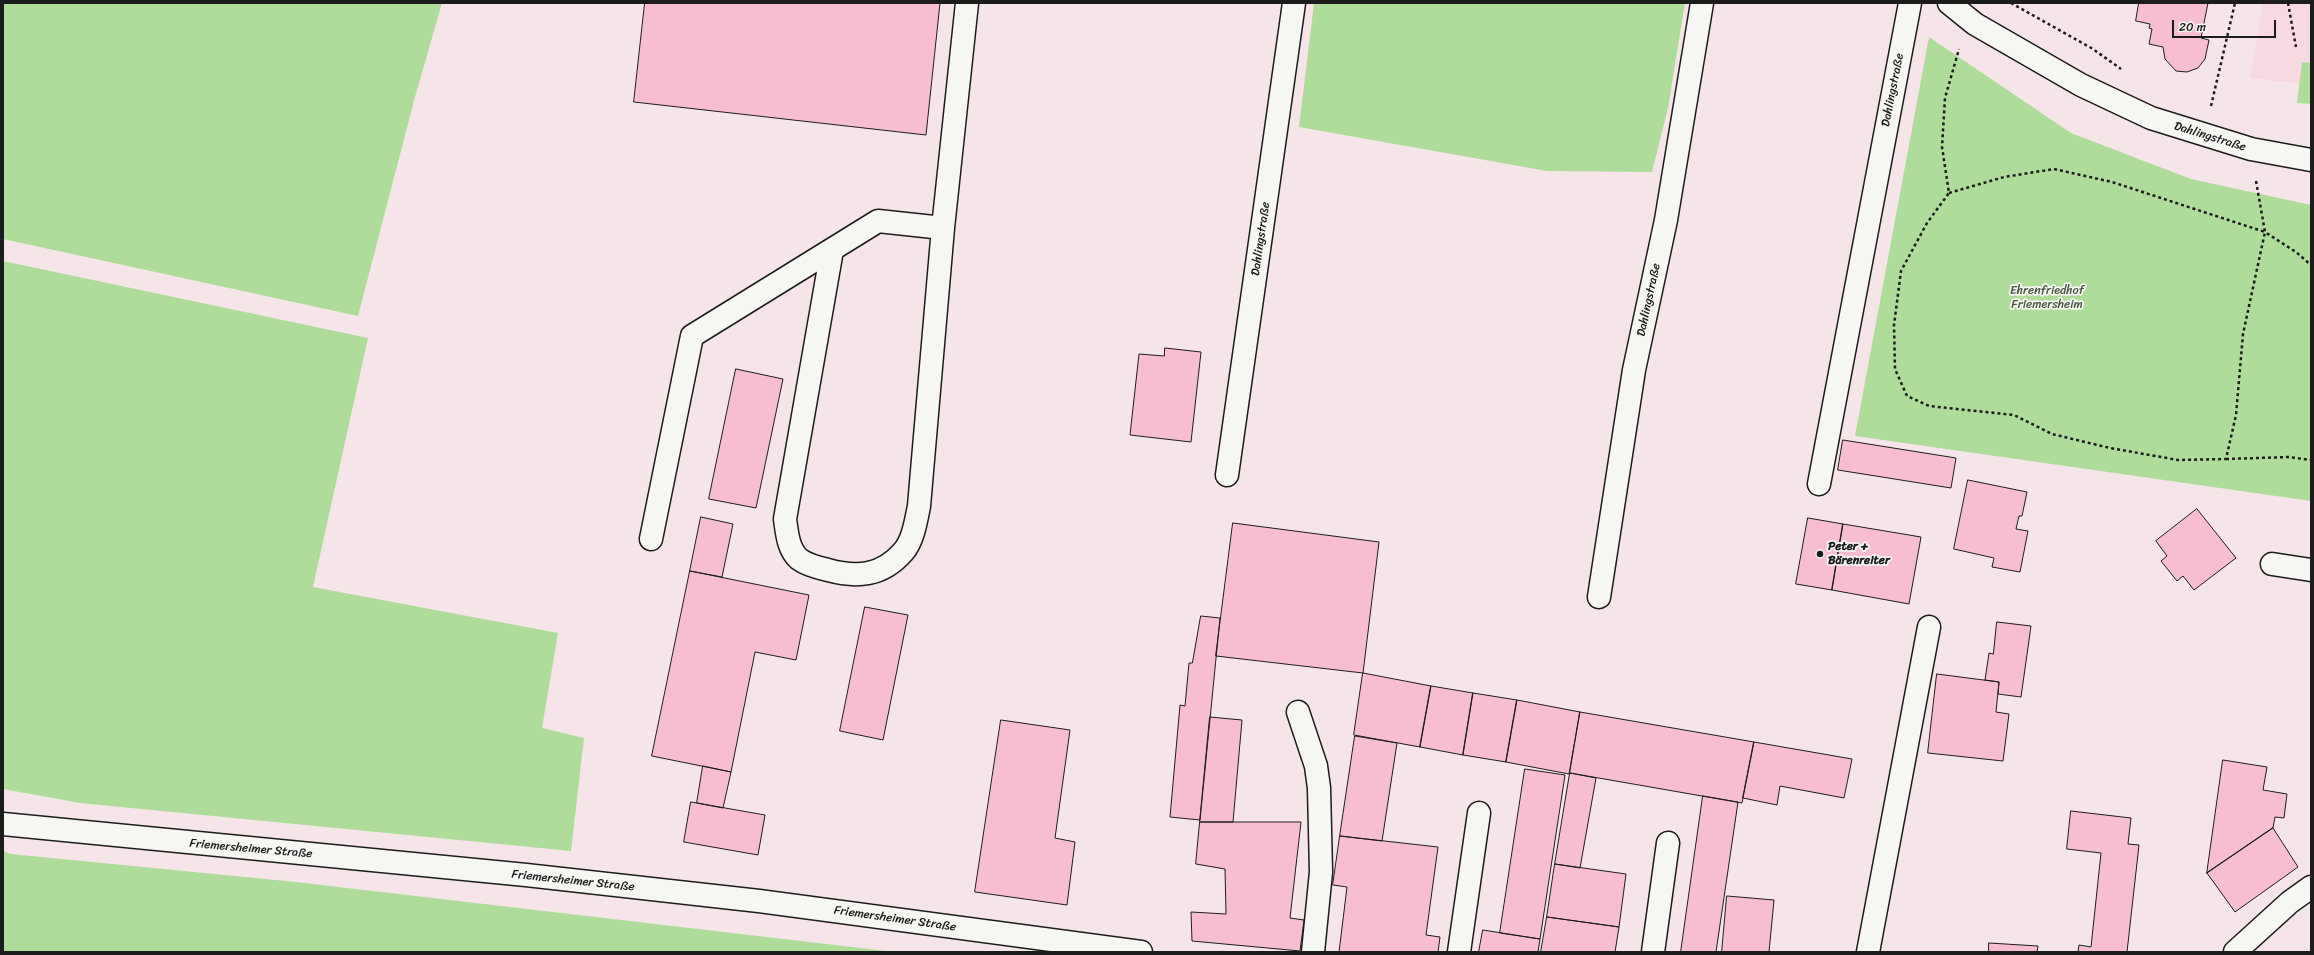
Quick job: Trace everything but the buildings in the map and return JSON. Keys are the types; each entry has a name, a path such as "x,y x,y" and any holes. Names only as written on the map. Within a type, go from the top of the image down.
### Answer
{"street":[{"path":"832,250 785,519 789,544 799,558 817,568 843,574 868,575 888,567 904,551 914,529 918,514 943,228 967,3"},
{"name":"Dahlingstraße","path":"1227,475 1294,3"},
{"name":"Dahlingstraße","path":"1599,597 1634,370 1666,220 1702,3"},
{"name":"Dahlingstraße","path":"1819,484 1910,3"},
{"name":"Dahlingstraße","path":"1949,3 1976,24 2081,85 2151,118 2204,136 2251,149 2311,160"},
{"path":"651,539 692,336 878,221 943,228"},
{"path":"2272,564 2311,570"},
{"path":"1868,952 1929,627"},
{"path":"1298,712 1316,766 1319,788 1321,872 1313,952"},
{"path":"1459,952 1479,813"},
{"name":"Friemersheimer Straße","path":"3,824 526,875 759,901 1142,952"},
{"path":"1653,952 1668,843"},
{"path":"2235,952 2290,902 2311,887"}],"path":[{"path":"2204,136 2236,3"},
{"path":"2288,3 2296,47"},
{"path":"1949,193 1942,147 1945,98 1961,41 1976,24"},
{"path":"2226,459 2236,415 2242,334 2265,232 2251,149"},
{"path":"2311,264 2296,252 2265,232 2112,182 2054,169 2004,177 1949,193 1927,223 1901,271 1894,325 1895,369 1907,396 1929,406 2014,415 2052,434 2110,448 2178,460 2289,457 2311,460"}],"shaded area":[{"path":"2263,3 2311,3 2311,85 2250,78"}],"green space":[{"path":"3,3 442,3 415,97 358,316 3,239"},
{"path":"1314,3 1685,3 1668,108 1652,172 1547,171 1299,127"},
{"name":"Ehrenfriedhof Friemersheim","path":"1929,37 2071,133 2191,179 2311,205 2311,501 1855,436"},
{"path":"2302,62 2311,63 2311,104 2297,103"},
{"path":"3,261 368,338 313,587 558,633 542,728 584,738 571,851 80,803 3,789"},
{"path":"3,851 11,854 296,882 895,952 3,952"}],"place":[{"name":"Peter + Bärenreiter","path":"1820,554"}]}
